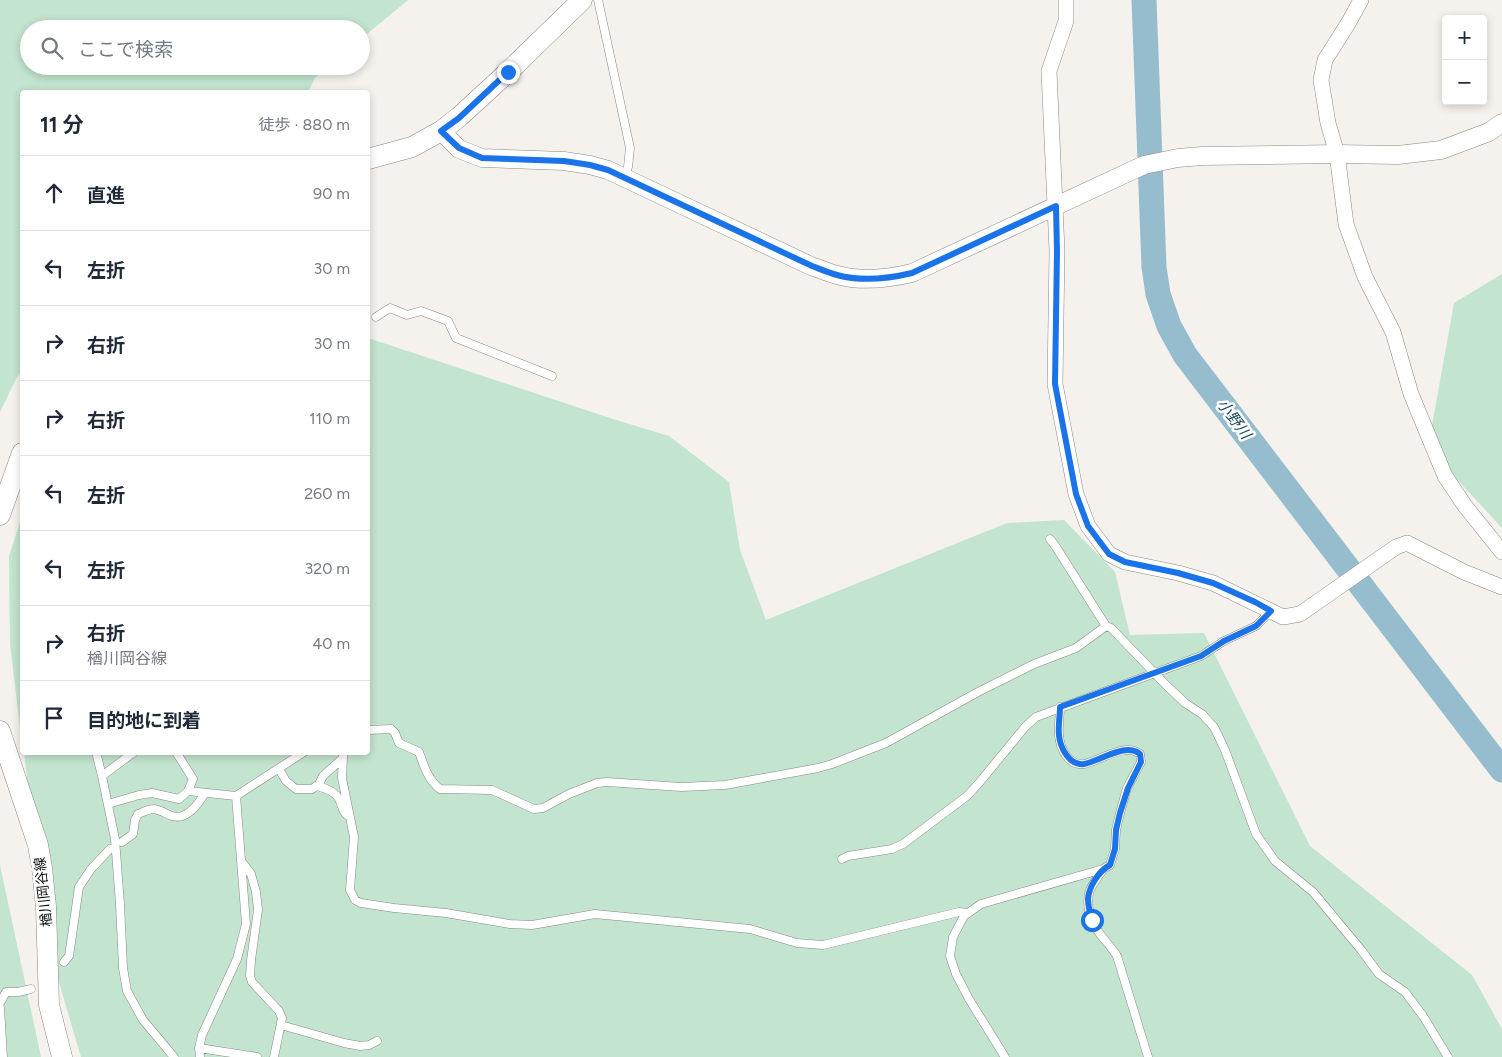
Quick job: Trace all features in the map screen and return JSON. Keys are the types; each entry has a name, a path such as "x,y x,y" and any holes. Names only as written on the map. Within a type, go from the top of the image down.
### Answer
{"main road":[{"path":"370,158 412,147 441,131 459,118 582,0"},
{"path":"0,515 7,474 20,456"},
{"name":"楢川岡谷線","path":"0,731 31,823 39,853 46,907 49,1005 62,1057"}],"street":[{"path":"1066,0 1066,21 1049,71 1057,251 1055,384 1076,494 1088,526 1109,554 1125,562 1178,573 1213,583 1283,617 1300,614 1396,547 1407,543 1464,572 1502,587"},
{"path":"1361,0 1325,60 1321,80 1328,123 1337,154 1346,224 1365,277 1393,332 1410,394 1445,476 1465,506 1502,552"},
{"path":"441,131 459,148 482,158 564,161 590,165 624,178 812,266 838,276 864,279 889,278 912,273 1150,164 1178,158 1202,156 1398,155 1441,150 1489,132 1502,123"}],"lane":[{"path":"598,0 630,148 628,166 624,178"},
{"path":"376,317 390,308 407,315 421,311 448,321 456,338 552,376"},
{"path":"1050,539 1106,626 1111,628 1154,673 1185,702 1202,714 1214,727 1225,750 1256,834 1275,861 1313,892 1362,950 1379,974 1405,992 1423,1016 1448,1057"},
{"path":"842,859 848,856 892,849 903,844 967,796 1025,727 1036,717 1201,656 1224,641 1256,626 1271,611"},
{"path":"370,730 391,729 399,743 419,752 429,778 440,789 492,790 534,809 543,808 569,794 597,783 681,787 725,785 818,768 886,743 978,692 1034,664 1076,648 1106,626"},
{"path":"1005,1057 969,999 956,974 950,956 953,937 964,916 981,904 1103,869 1110,865 1115,849 1116,830 1120,813 1128,788 1141,762 1140,754 1130,750 1083,764 1074,762 1064,754 1059,735 1060,707"},
{"path":"97,755 115,839 123,968 127,990 143,1020 174,1057"},
{"path":"102,776 130,755"},
{"path":"108,804 152,793 179,800 188,791 193,779 178,755"},
{"path":"188,791 236,796 300,755"},
{"path":"343,755 342,778 354,837 350,890 355,900 360,902 394,908 446,913 510,924 532,925 595,914 750,929 797,943 823,945 959,912 968,913"},
{"path":"279,769 286,781 296,789 312,789 317,786 323,776 343,755"},
{"path":"317,786 334,792 339,798 344,812 350,817"},
{"path":"122,842 133,834 138,814 152,809 174,817 182,816 196,806 206,793"},
{"path":"236,796 246,924 244,938 237,959 202,1035 199,1053 257,1057"},
{"path":"64,962 69,956 79,887 91,868 110,849"},
{"path":"242,862 251,874 258,910 250,976 252,982 279,1011 282,1018 274,1057"},
{"path":"1103,869 1090,890 1088,901 1092,920 1117,956 1148,1057"},
{"path":"0,1004 6,992 31,989"},
{"path":"0,1008 3,1057"},
{"path":"281,1025 360,1046 369,1045 377,1041"}],"green space":[{"path":"0,0 408,0 370,32 370,20 20,20 20,75 318,75 309,90 20,90 20,373 0,412"},
{"path":"1502,274 1502,528 1428,448 1454,303"},
{"path":"370,339 669,436 729,482 740,550 766,620 1007,523 1064,520 1115,572 1130,635 1204,633 1310,846 1472,975 1502,1029 1502,1057 81,1057 55,969 34,834 24,755 370,755"},
{"path":"20,522 20,727 10,645 9,556"},
{"path":"0,865 41,1057 0,1057"}],"waterway":[{"name":"小野川","path":"1144,0 1154,267 1158,294 1169,326 1185,355 1502,770"}],"route":[{"path":"508,72 459,118 441,131 459,148 482,158 564,161 608,170 812,266 838,276 864,279 889,278 912,273 1056,206 1055,384 1076,494 1088,526 1109,554 1125,562 1178,573 1213,583 1271,611 1256,626 1224,641 1201,656 1060,707 1059,735 1064,754 1074,762 1083,764 1130,750 1140,754 1141,762 1128,788 1120,813 1116,830 1115,849 1110,865 1103,869 1090,890 1088,901 1092,920"}]}
